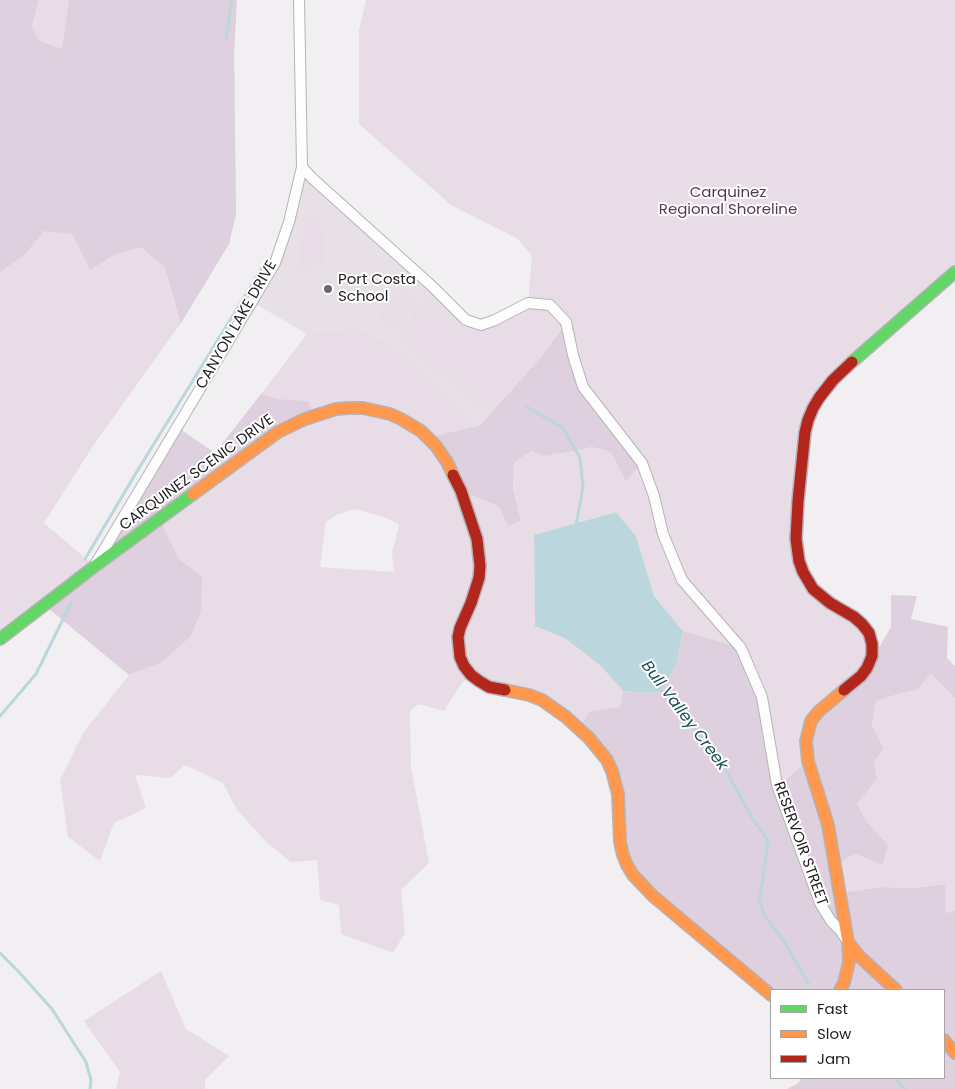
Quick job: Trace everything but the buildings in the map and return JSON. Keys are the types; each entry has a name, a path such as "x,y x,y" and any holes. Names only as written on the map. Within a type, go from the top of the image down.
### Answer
{"street":[{"name":"CANYON LAKE DRIVE","path":"94,566 275,264 289,222 302,167 299,0"},
{"name":"RESERVOIR STREET","path":"302,167 434,288 466,320 481,325 528,303 550,305 566,322 573,355 583,387 642,463 654,496 663,534 682,580 741,648 762,697 780,794 820,903 831,921 848,942"},
{"path":"840,989 849,962 848,942 828,825 808,761 806,741 812,721 818,712 861,676 867,668 872,656 872,644 869,633 862,624 830,603 813,589 799,561 796,539 797,508 805,432 813,408 833,380 955,272"},
{"name":"CARQUINEZ SCENIC DRIVE","path":"0,639 94,566 278,432 305,419 336,409 363,408 390,414 411,424 428,438 447,462 461,491 476,540 480,566 479,578 458,637 460,657 464,666 479,682 489,687 529,695 542,700 566,717 589,738 607,760 612,771 618,794 622,848 627,865 633,875 653,896 770,994"},
{"path":"848,942 858,956 895,989"},
{"path":"945,1041 955,1053"}],"shaded area":[{"path":"0,0 38,0 32,27 39,41 62,49 69,0 237,0 234,51 236,213 229,244 181,323 165,267 141,247 115,254 90,270 72,234 44,231 25,254 0,272"},
{"path":"302,167 466,320 542,356 480,425 352,327 307,334 252,302 275,263"},
{"path":"566,322 583,387 642,463 626,481 611,452 592,447 544,456 531,451 514,463 513,488 521,521 508,526 499,506 461,491 428,438 480,425 542,356"},
{"path":"261,394 279,399 308,401 314,415 159,518 179,559 202,577 201,611 191,636 160,663 129,675 44,605 95,566 177,427 215,453"},
{"path":"891,595 917,596 911,619 948,627 947,658 955,666 955,698 931,674 917,690 876,701 872,725 884,749 874,761 877,779 857,804 867,822 888,845 883,865 855,854 835,865 840,893 880,887 914,888 945,884 946,913 955,911 955,1089 787,1089 797,1084 801,1079 945,1079 945,989 770,989 633,875 616,783 579,728 590,711 620,707 623,691 649,693 677,662 683,631 741,648 762,697 778,785 808,761 808,732 867,668 891,627"}],"green space":[{"path":"0,0 237,0 234,51 236,213 229,244 181,323 93,446 44,523 95,566 0,639"},
{"name":"Carquinez Regional Shoreline","path":"366,0 955,0 955,272 833,380 802,447 803,572 854,617 872,656 808,761 777,785 741,649 683,631 654,596 636,536 616,512 534,535 535,626 566,639 601,666 623,691 620,707 590,711 579,728 566,717 471,675 462,683 444,711 418,704 410,711 411,767 429,863 401,890 405,933 393,953 341,934 339,905 320,900 317,860 291,862 267,843 237,810 223,783 185,765 170,778 135,775 146,808 114,823 100,861 68,837 60,780 83,733 129,675 160,663 202,577 179,559 159,519 308,401 279,399 261,394 307,334 352,327 387,342 480,425 429,438 499,506 521,521 513,488 514,463 531,451 544,456 592,447 612,452 627,481 583,387 565,322 542,356 489,414 395,337 434,288 466,320 481,325 528,303 532,256 518,239 451,205 359,124 359,30","holes":["355,509 386,518 399,525 392,553 394,572 320,567 326,522 338,514"]},
{"path":"308,218 313,218 323,228 324,264 312,265 312,272 297,272 304,224"},
{"path":"404,287 419,301 392,330 377,316"},
{"path":"931,674 955,698 955,911 946,913 945,884 914,888 880,887 839,893 835,865 855,854 883,864 888,845 867,822 857,804 877,779 874,761 884,749 872,725 876,701 917,690"},
{"path":"161,971 186,1029 229,1056 205,1080 205,1089 116,1089 120,1072 84,1021"}],"water":[{"path":"616,512 636,536 654,596 683,631 677,662 661,691 649,693 623,691 601,666 566,639 535,626 534,535"}],"waterway":[{"name":"Bull Valley Creek","path":"226,38 232,0"},
{"path":"85,559 267,259"},
{"name":"Bull Valley Creek","path":"527,407 562,427 580,458 583,487 576,525"},
{"path":"0,716 36,674 71,603"},
{"name":"Bull Valley Creek","path":"660,689 681,712 725,768 751,816 768,841 759,898 764,915 784,941 808,983"},
{"path":"0,953 52,1009 86,1062 91,1080 90,1089"},
{"name":"Bull Valley Creek","path":"896,1079 905,1089"}],"traffic: fast":[{"path":"852,362 955,272"},
{"path":"0,639 193,494"}],"traffic: slow":[{"path":"193,494 278,432 305,419 336,409 349,408 363,408 390,414 421,431 436,446 453,475"},
{"path":"505,690 542,700 566,717 589,738 607,760 612,771 618,794 620,842 623,855 633,875 653,896 770,994"},
{"path":"841,989 849,962 848,942 828,825 808,761 806,741 811,721 818,712 844,690"},
{"path":"848,942 859,956 895,989"},
{"path":"945,1041 955,1053"}],"traffic: jam":[{"path":"844,690 861,676 867,668 872,656 872,644 869,633 854,617 830,603 813,589 799,561 796,539 798,501 805,432 808,420 819,398 833,380 852,362"},
{"path":"453,475 461,491 477,539 480,566 479,578 458,637 460,657 471,675 479,681 489,687 505,690"}],"place":[{"name":"Port Costa School","path":"328,289"}]}
